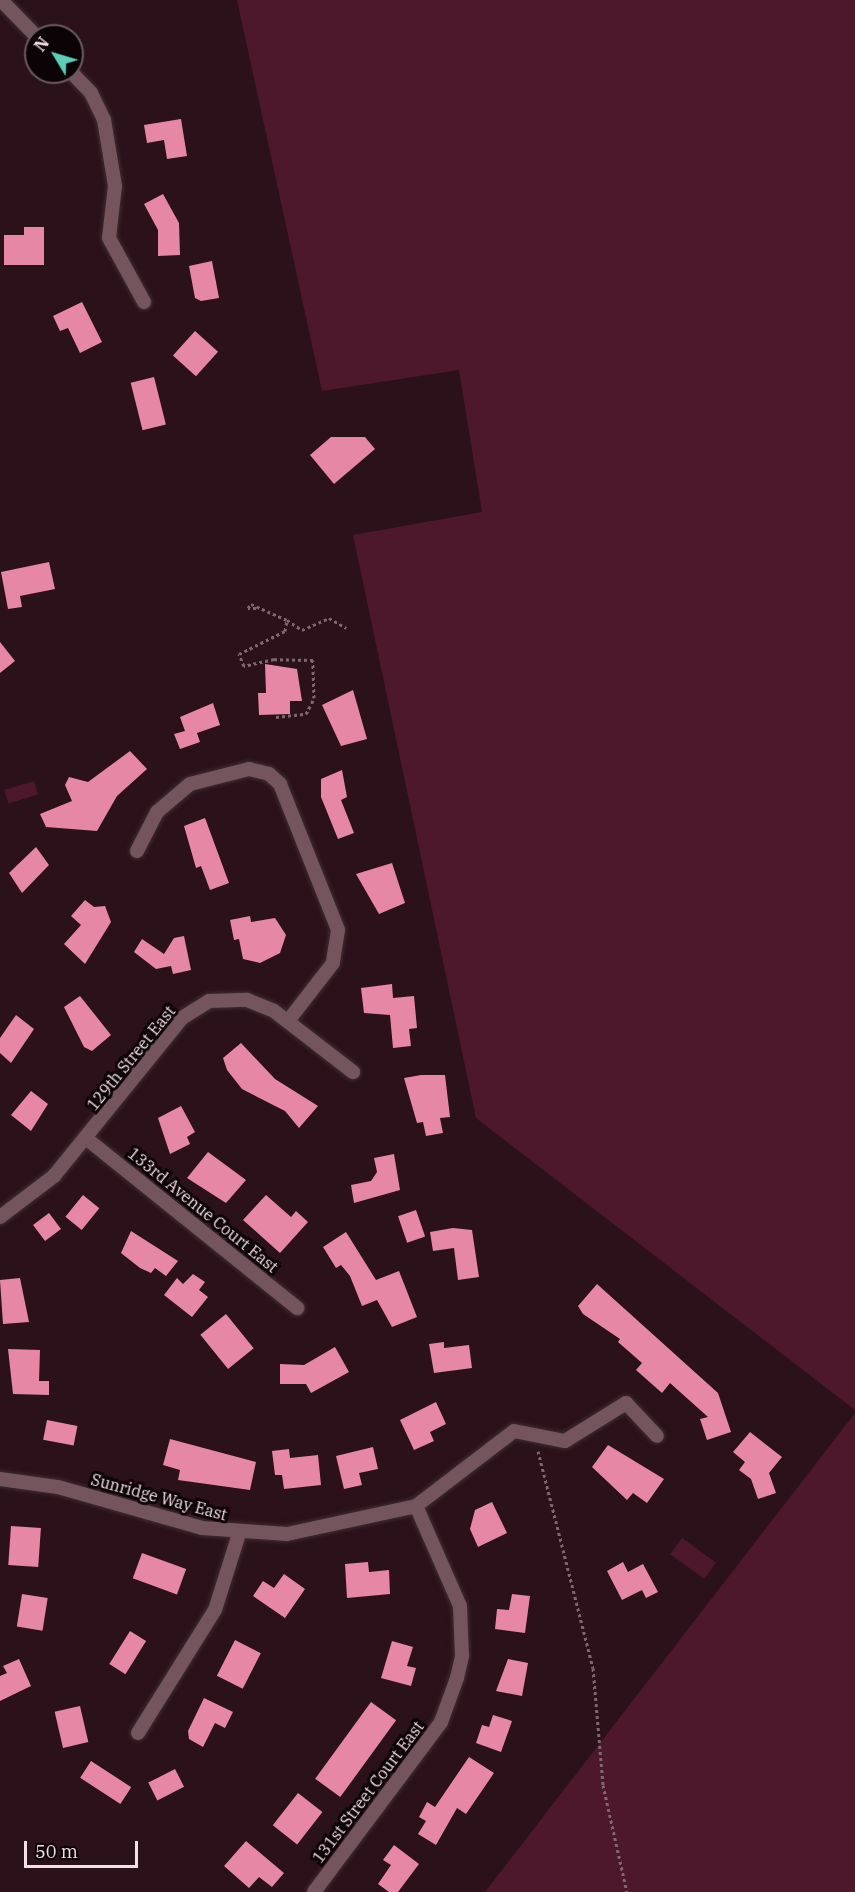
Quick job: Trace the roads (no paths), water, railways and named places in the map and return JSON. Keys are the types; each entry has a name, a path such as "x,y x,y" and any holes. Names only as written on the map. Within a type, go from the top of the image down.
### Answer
{"street":[{"path":"1,0 24,24"},
{"path":"82,84 91,93 104,120 115,186 109,238 144,302"},
{"path":"137,851 157,812 190,784 249,769 269,774 288,796 338,930 333,963 288,1021"},
{"name":"129th Street East","path":"0,1217 42,1187 87,1139 188,1013 233,998 260,1004 288,1021 353,1072"},
{"name":"133rd Avenue Court East","path":"87,1139 297,1308"},
{"name":"Sunridge Way East","path":"0,1479 58,1487 239,1534 308,1532 416,1506 472,1463 502,1436 536,1433 565,1441 626,1403 657,1436"},
{"name":"131st Street Court East","path":"314,1892 441,1722 457,1678 462,1656 460,1606 416,1506"},
{"path":"138,1733 215,1610 239,1534"}]}
